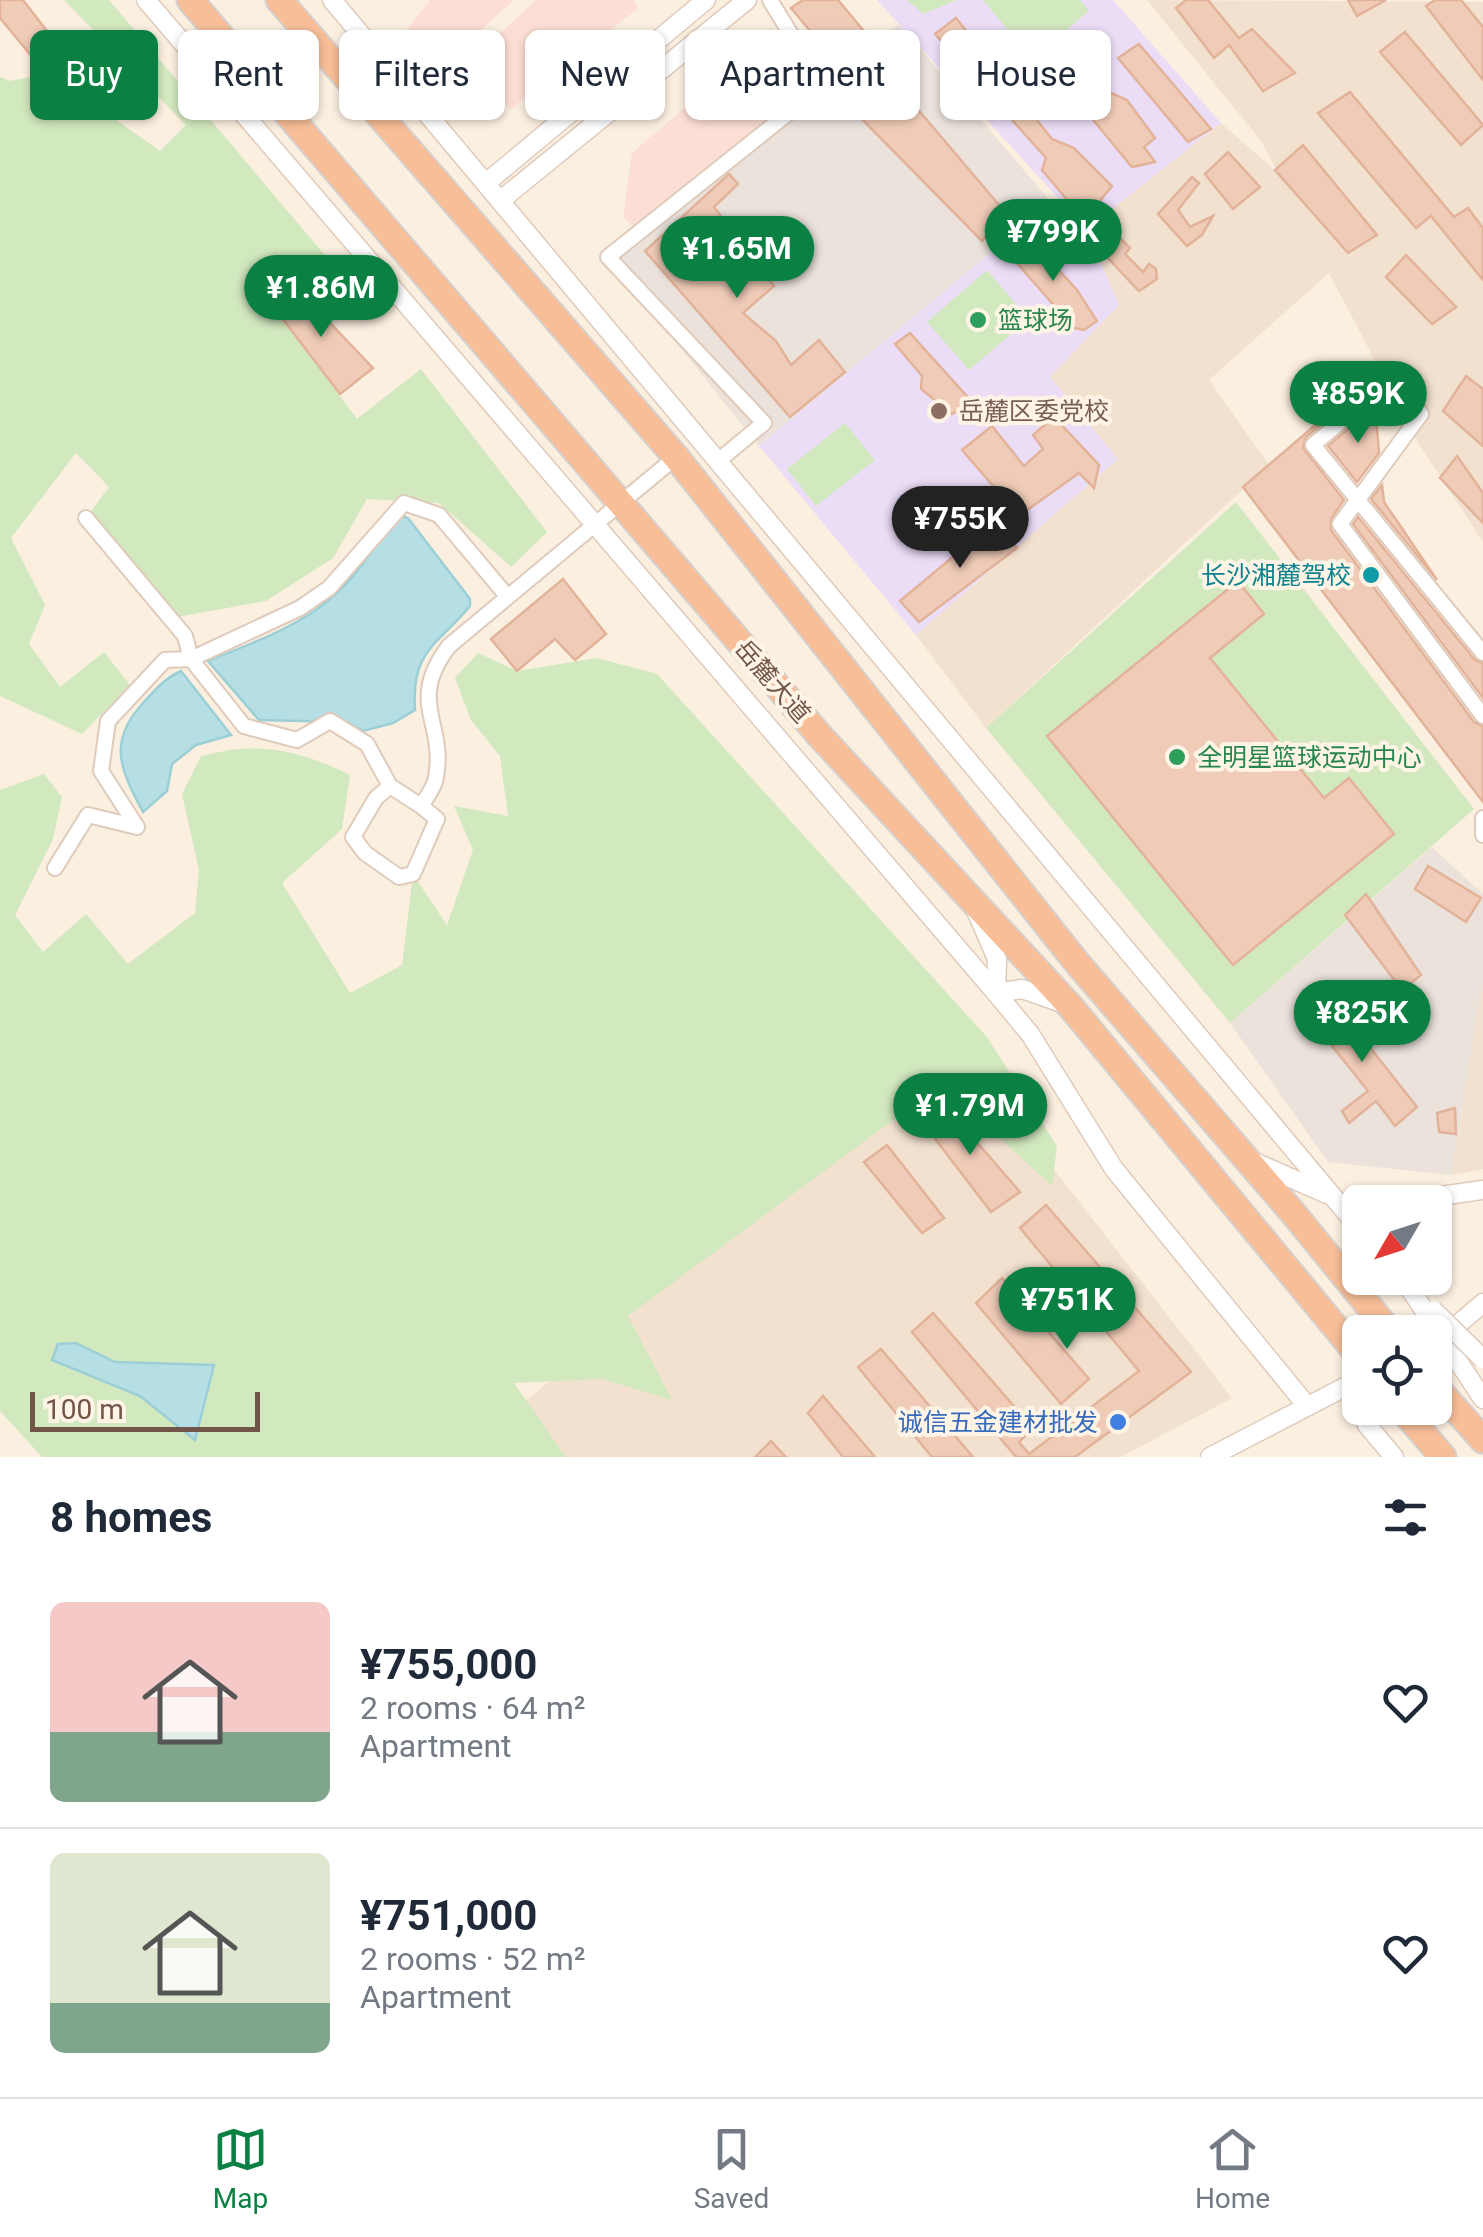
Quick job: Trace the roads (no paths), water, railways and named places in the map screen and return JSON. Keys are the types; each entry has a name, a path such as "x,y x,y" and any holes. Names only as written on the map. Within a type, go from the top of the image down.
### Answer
{"highway":[{"name":"岳麓大道","path":"190,0 820,736 1070,1006 1342,1353"},
{"path":"280,0 676,458 931,784 1376,1315"},
{"path":"1452,1400 1483,1424"},
{"path":"1452,1405 1483,1440"},
{"path":"1416,1425 1443,1457"}],"street":[{"path":"146,0 1030,1034 1114,1169 1307,1406"},
{"path":"332,0 1342,1204"},
{"path":"486,183 706,0"},
{"path":"501,200 747,0"},
{"path":"718,461 764,423 608,257 796,106 811,66 770,0"},
{"path":"1483,653 1357,501 1313,445 1393,378 1422,414 1357,501 1340,524 1483,716"},
{"path":"421,806 436,779 427,699 431,670 449,646 592,522 676,458"},
{"path":"55,868 88,816 137,827 101,771 108,721 165,660 191,659 300,608 328,588 404,503 439,515 507,596"},
{"path":"86,518 185,636 191,659 244,726 297,740 330,721 367,744 390,786 436,819 413,874 399,877 365,853 353,837 360,820 390,786"},
{"path":"1483,818 1483,835"},
{"path":"970,896 996,960 996,993"},
{"path":"996,993 1022,989 1070,1006"},
{"path":"1246,1158 1332,1196"},
{"path":"1452,1194 1483,1190"},
{"path":"1417,1295 1483,1359"},
{"path":"1452,1329 1483,1304"},
{"path":"1452,1359 1483,1400"},
{"path":"1210,1457 1307,1406 1342,1382"},
{"path":"1368,1425 1394,1457"}],"water":[{"path":"392,517 408,518 470,599 470,606 422,661 417,674 415,710 393,723 363,731 347,722 259,720 208,661 294,624 316,610 356,573"},
{"path":"181,671 231,735 196,745 172,764 167,791 143,812 123,769 121,743 132,716 165,680"},
{"path":"76,1343 115,1362 214,1365 195,1440 140,1396 52,1360 58,1344"}],"place":[{"name":"篮球场","path":"978,320"},
{"name":"岳麓区委党校","path":"939,411"},
{"name":"长沙湘麓驾校","path":"1371,575"},
{"name":"全明星篮球运动中心","path":"1177,757"},
{"name":"诚信五金建材批发","path":"1118,1422"}]}
